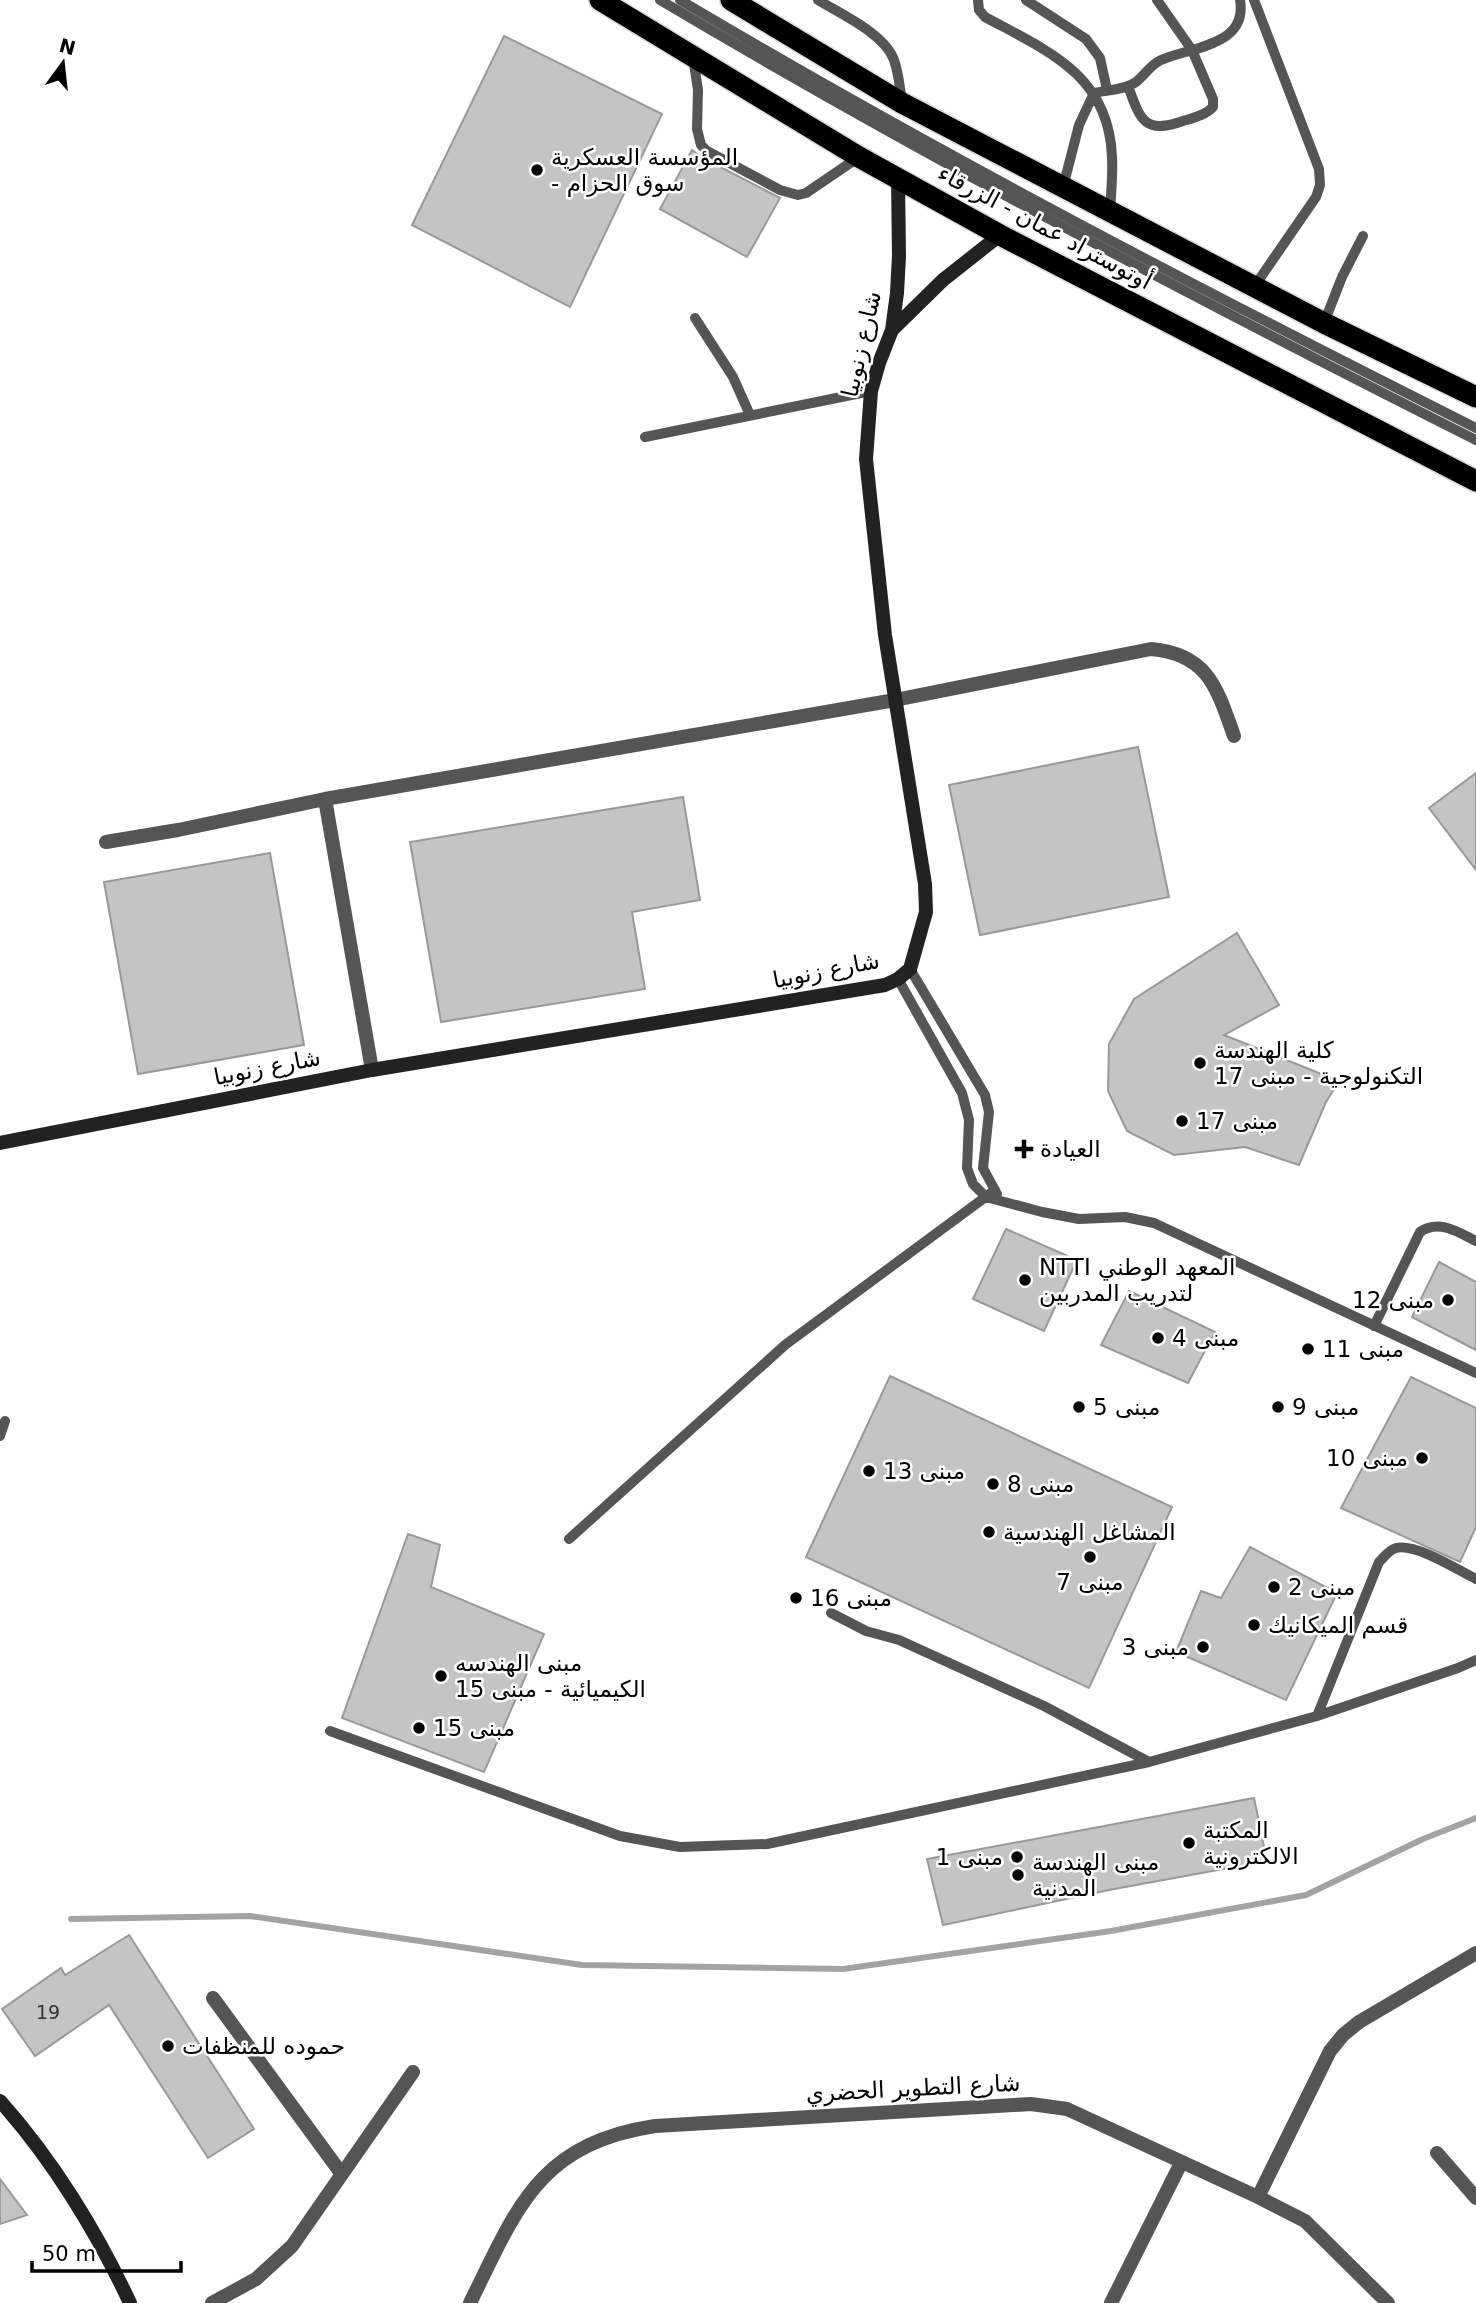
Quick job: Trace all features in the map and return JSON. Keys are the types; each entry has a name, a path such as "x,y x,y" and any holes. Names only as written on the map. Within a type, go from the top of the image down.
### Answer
{"highway":[{"name":"أوتوستراد عمان - الزرقاء","path":"600,0 898,179 1000,235 1476,481"},
{"name":"أوتوستراد عمان - الزرقاء","path":"731,0 902,103 1324,323 1476,397"}],"street":[{"name":"شارع زنوبيا","path":"0,1143 372,1070 886,985 910,969 926,912 925,884 895,700 870,512 866,459 871,391 892,330 899,256 898,179"},
{"path":"892,330 943,280 1000,235"},
{"path":"106,842 178,830 324,799 895,700 1150,649 1183,656 1198,665 1210,677 1218,691 1234,736"},
{"path":"324,799 372,1070"},
{"path":"1258,2197 1330,2051 1343,2035 1359,2022 1476,1953"},
{"path":"214,1998 341,2174"},
{"path":"212,2303 256,2279 292,2246 413,2072"},
{"path":"0,2101 43,2153 68,2191 130,2303"},
{"name":"شارع التطوير الحضري","path":"470,2303 510,2221 526,2195 545,2175 595,2140 624,2130 655,2126 1042,2104 1067,2109 1305,2221 1388,2303"},
{"path":"1437,2153 1476,2198"},
{"path":"1111,2303 1181,2163"}],"lane":[{"path":"660,0 1014,200 1476,440"},
{"path":"680,0 894,123 1050,207 1476,428"},
{"path":"818,0 871,33 888,49 894,60 902,103"},
{"path":"978,0 979,10 985,17 1068,64 1094,93 1111,140 1110,212"},
{"path":"1026,0 1086,39 1100,58 1107,90"},
{"path":"1128,86 1140,117 1150,125 1169,126 1207,113 1213,107 1213,99 1192,50 1157,0"},
{"path":"1094,93 1128,86 1139,80 1156,62 1216,42 1230,34 1241,12 1240,0"},
{"path":"1254,0 1319,169 1320,185 1316,197 1254,287"},
{"path":"693,57 698,89 698,138 707,151 780,190 798,195 806,193 859,157"},
{"path":"1063,187 1079,125 1094,93"},
{"path":"1324,323 1342,277 1363,236"},
{"path":"695,318 733,377 750,415"},
{"path":"645,437 871,391"},
{"path":"910,969 988,1102 983,1168 990,1194"},
{"path":"898,979 954,1076 968,1110 967,1168 973,1184 1003,1202 1079,1219 1125,1217 1154,1223 1476,1373"},
{"path":"954,1076 970,1068"},
{"path":"968,1110 988,1102"},
{"path":"569,1539 785,1345 990,1194"},
{"path":"1374,1326 1420,1233 1433,1226 1442,1226 1476,1241"},
{"path":"0,1436 5,1422"},
{"path":"1317,1716 1379,1562 1387,1553 1396,1548 1422,1552 1476,1578"},
{"path":"831,1613 866,1631 898,1640 1044,1706 1149,1762"},
{"path":"330,1731 620,1836 680,1847 767,1844 1149,1762 1317,1716 1476,1660"}],"building":[{"name":"المؤسسة العسكرية - سوق الحزام","path":"504,36 662,114 570,307 412,225"},
{"path":"692,150 780,198 747,257 660,209"},
{"path":"1138,747 1169,897 980,935 949,785"},
{"path":"1476,773 1476,870 1429,808"},
{"path":"683,797 700,900 632,912 645,989 441,1022 410,842"},
{"path":"270,853 304,1045 138,1074 104,882"},
{"name":"كلية الهندسة التكنولوجية - مبنى 17","path":"1237,933 1279,1005 1224,1035 1339,1081 1326,1102 1299,1165 1245,1147 1174,1155 1127,1131 1108,1091 1109,1044 1134,999"},
{"name":"NTTI المعهد الوطني لتدريب المدربين","path":"1006,1229 1077,1260 1044,1331 973,1299"},
{"name":"مبنى 12","path":"1439,1262 1476,1282 1476,1350 1412,1317"},
{"name":"مبنى 4","path":"1129,1291 1215,1332 1188,1383 1101,1345"},
{"name":"المشاغل الهندسية","path":"890,1376 1172,1507 1089,1688 806,1557"},
{"name":"مبنى 10","path":"1411,1377 1476,1408 1476,1527 1460,1562 1341,1508"},
{"name":"مبنى الهندسه الكيميائية - مبنى 15","path":"408,1534 440,1545 431,1587 544,1634 484,1772 342,1718"},
{"name":"قسم الميكانيك","path":"1250,1547 1337,1593 1286,1700 1176,1652 1201,1591 1221,1598"},
{"path":"1254,1798 1267,1861 1109,1890 943,1925 927,1859"},
{"name":"حموده للمنظفات","path":"129,1935 254,2129 208,2158 109,2005 35,2056 2,2009 61,1968 65,1975"},
{"path":"0,2179 27,2215 0,2224"}],"waterway":[{"path":"71,1919 250,1916 582,1965 843,1969 1111,1931 1306,1895 1423,1839 1476,1818"}],"place":[{"name":"المؤسسة العسكرية - سوق الحزام","path":"537,170"},
{"name":"كلية الهندسة التكنولوجية - مبنى 17","path":"1200,1063"},
{"name":"مبنى 17","path":"1182,1121"},
{"name":"العيادة","path":"1024,1149"},
{"name":"NTTI المعهد الوطني لتدريب المدربين","path":"1025,1280"},
{"name":"مبنى 12","path":"1448,1300"},
{"name":"مبنى 4","path":"1158,1338"},
{"name":"مبنى 11","path":"1308,1349"},
{"name":"مبنى 5","path":"1079,1407"},
{"name":"مبنى 9","path":"1278,1407"},
{"name":"مبنى 10","path":"1422,1458"},
{"name":"مبنى 13","path":"869,1471"},
{"name":"مبنى 8","path":"993,1484"},
{"name":"المشاغل الهندسية","path":"989,1532"},
{"name":"مبنى 7","path":"1090,1557"},
{"name":"مبنى 2","path":"1274,1587"},
{"name":"مبنى 16","path":"796,1598"},
{"name":"قسم الميكانيك","path":"1254,1625"},
{"name":"مبنى 3","path":"1203,1647"},
{"name":"مبنى الهندسه الكيميائية - مبنى 15","path":"441,1676"},
{"name":"مبنى 15","path":"419,1728"},
{"name":"المكتبة الالكترونية","path":"1189,1843"},
{"name":"مبنى 1","path":"1017,1857"},
{"name":"مبنى الهندسة المدنية","path":"1018,1875"},
{"name":"حموده للمنظفات","path":"168,2046"}]}
